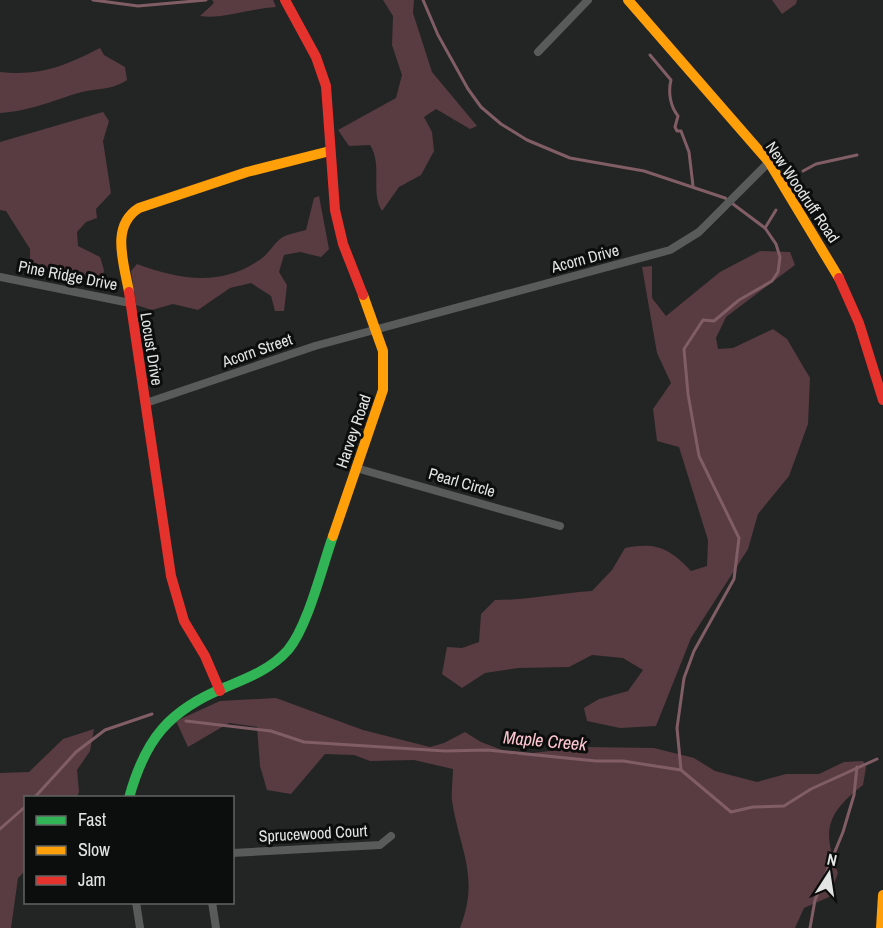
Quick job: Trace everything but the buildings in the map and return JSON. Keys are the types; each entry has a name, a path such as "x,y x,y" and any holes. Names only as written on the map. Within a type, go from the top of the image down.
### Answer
{"street":[{"path":"538,52 588,0"},
{"name":"New Woodruff Road","path":"628,0 769,162 821,243 841,282 865,341 883,400"},
{"name":"Harvey Road","path":"130,796 145,752 163,726 183,707 265,671 278,661 298,636 386,375 379,329 356,282 342,243 334,203 330,117 324,80 312,46 286,2"},
{"name":"Locust Drive","path":"220,691 205,656 184,621 175,592 120,233 124,220 133,210 247,172 330,151"},
{"name":"Acorn Drive","path":"379,329 670,250 699,232 769,162"},
{"name":"Pine Ridge Drive","path":"0,277 129,303"},
{"name":"Acorn Street","path":"146,403 315,346 379,329"},
{"name":"Pearl Circle","path":"356,468 560,526"},
{"name":"Sprucewood Court","path":"234,852 380,845 391,836"},
{"path":"881,928 883,895"},
{"path":"136,904 140,928"},
{"path":"212,904 216,928"}],"shaded area":[{"path":"212,0 273,0 276,7 217,16 200,16 214,3"},
{"path":"383,0 414,0 413,13 432,72 477,126 470,129 436,109 424,117 432,132 434,151 421,175 399,187 382,211 377,195 376,161 370,145 349,146 338,130 396,98 402,75 392,45 393,16"},
{"path":"772,0 797,0 796,4 782,14"},
{"path":"100,48 104,55 125,67 127,80 111,87 82,92 32,108 0,113 0,72 40,71 75,60"},
{"path":"103,112 109,121 103,141 111,193 96,209 97,218 86,222 77,232 78,246 100,257 104,270 101,287 43,277 30,259 30,249 6,211 0,210 0,142"},
{"path":"319,196 329,249 321,257 300,252 284,255 279,272 287,285 284,311 275,311 271,296 251,283 230,288 198,310 173,304 152,310 136,305 131,271 137,264 185,277 216,277 231,274 261,259 283,237 306,230 314,198"},
{"path":"760,251 790,252 795,265 726,317 716,338 718,349 733,348 773,329 787,339 810,378 808,424 789,476 758,514 748,549 691,638 656,726 620,728 587,721 584,708 599,699 628,691 643,670 623,658 592,655 569,667 518,668 485,673 462,688 442,674 447,647 462,648 479,642 481,614 495,600 592,591 612,570 625,548 636,546 654,547 669,552 691,571 707,566 708,540 679,447 657,441 653,409 671,383 657,353 642,267 652,266 652,298 666,316 720,272"},
{"path":"276,698 363,730 430,747 444,743 465,732 481,742 515,755 585,747 654,748 694,758 715,771 757,782 786,774 819,774 844,762 863,761 866,767 863,785 841,805 831,824 830,845 838,873 829,897 804,908 795,928 460,928 466,910 468,879 467,864 452,801 453,769 414,760 370,761 354,755 325,754 291,794 267,790 260,766 257,727 229,723 188,747 176,721 220,701"},
{"path":"94,729 90,751 77,770 77,796 24,796 24,872 18,878 11,928 0,928 0,773 29,772 63,739"}],"waterway":[{"path":"93,0 138,6 206,0"},
{"path":"423,0 438,35 468,89 481,107 501,124 527,140 570,158 644,171 725,198 765,228 776,244 780,257 778,272 772,281 739,300 714,321 703,320 684,349 688,394 699,456 739,538 734,579 694,651 684,678 677,728 681,770"},
{"path":"650,55 671,80 670,99 678,116 675,127 677,131 681,131 689,152 693,186"},
{"path":"803,171 816,164 857,155"},
{"path":"765,228 776,210"},
{"name":"Maple Creek","path":"36,796 76,752 105,730 152,714"},
{"name":"Maple Creek","path":"186,721 271,731 304,742 445,751 487,750 596,761 623,761 681,770 731,812 753,807 784,806 811,789 877,759"},
{"path":"810,928 815,900 843,832 854,795 857,767"},
{"name":"Maple Creek","path":"0,829 24,808"}],"traffic: fast":[{"path":"130,796 143,759 162,729 174,717 206,696 267,668 288,650 308,612 333,536"}],"traffic: slow":[{"path":"628,0 769,162 839,278"},
{"path":"129,292 122,257 122,235 124,225 139,208 247,172 330,151"},
{"path":"333,536 383,390 383,351 363,295"},
{"path":"881,928 883,895"}],"traffic: jam":[{"path":"285,0 316,57 326,86 335,210 343,244 363,295"},
{"path":"839,278 859,323 883,400"},
{"path":"129,292 171,576 184,621 205,656 220,691"}]}
